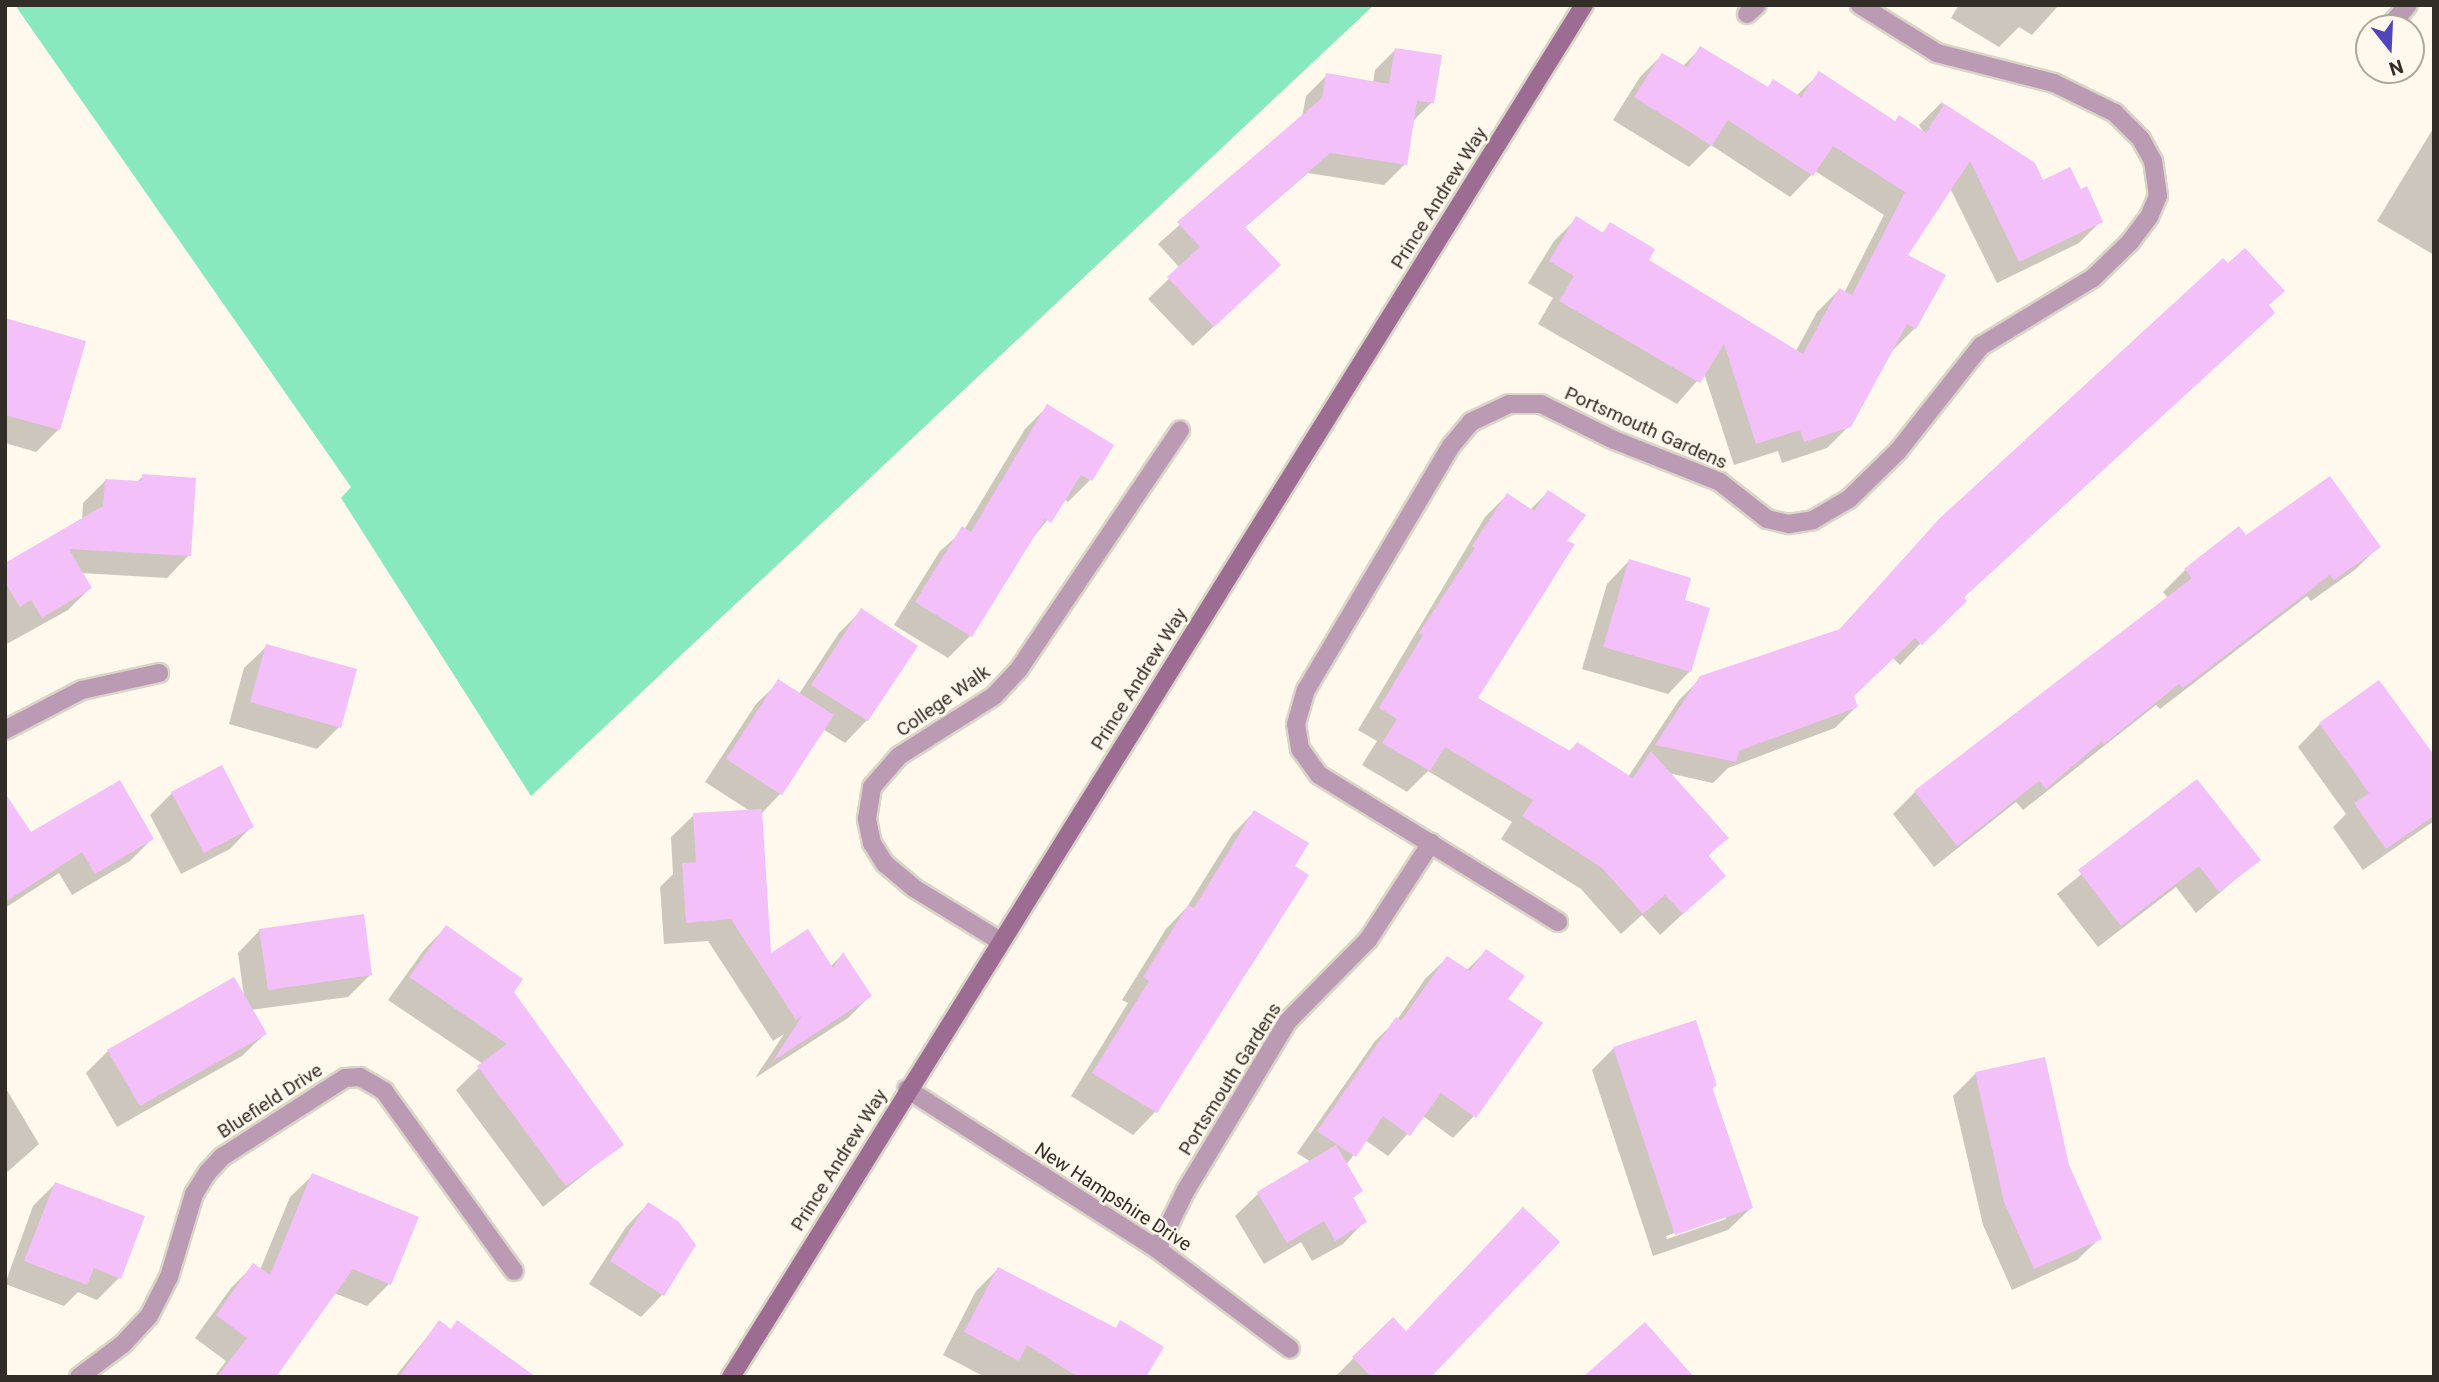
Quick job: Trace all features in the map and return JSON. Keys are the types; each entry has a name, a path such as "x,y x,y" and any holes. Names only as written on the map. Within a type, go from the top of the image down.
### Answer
{"street":[{"name":"Prince Andrew Way","path":"731,1377 907,1089 1584,5"},
{"name":"Portsmouth Gardens","path":"1558,922 1319,775 1300,749 1296,724 1306,691 1451,446 1471,422 1509,404 1541,404 1614,440 1720,482 1766,519 1789,524 1813,520 1849,499 1898,451 1981,346 2093,278 2150,217 2158,196 2158,173 2141,139 2115,113 2054,83 1937,53 1860,5"},
{"name":"College Walk","path":"1000,941 914,888 886,864 872,843 867,819 872,787 899,756 994,696 1019,669 1180,430"},
{"path":"5,730 82,690 159,673"},
{"name":"Portsmouth Gardens","path":"1157,1249 1186,1190 1288,1021 1368,940 1431,843"},
{"name":"Bluefield Drive","path":"79,1377 123,1344 149,1316 169,1276 194,1194 208,1172 222,1157 345,1078 360,1077 384,1091 514,1271"},
{"name":"New Hampshire Drive","path":"907,1089 1157,1249 1290,1349"}],"green space":[{"path":"15,5 1374,5 531,796 341,498 351,487"}],"building":[{"path":"1700,46 1768,87 1773,79 1801,97 1819,71 1895,121 1899,115 1926,133 1943,106 1940,101 2035,163 2043,180 2070,167 2081,189 2087,186 2103,222 2019,262 1970,161 1908,255 1946,275 1916,329 1907,324 1851,427 1804,442 1800,430 1756,444 1724,344 1700,383 1559,301 1574,276 1549,261 1576,216 1603,233 1610,222 1655,249 1649,260 1803,354 1839,288 1852,295 1905,192 1833,146 1813,176 1728,120 1712,146 1634,97 1662,53 1687,67"},
{"path":"1395,48 1442,55 1434,103 1417,101 1407,165 1330,153 1245,227 1281,265 1214,327 1167,277 1200,247 1177,222 1322,98 1326,73 1389,84"},
{"path":"2245,248 2285,291 2269,305 2275,313 1964,597 1967,601 1922,645 1915,638 1854,696 1858,707 1739,751 1736,762 1655,745 1700,676 1840,629 1939,519 2223,258 2228,263"},
{"path":"5,318 86,341 60,430 5,415"},
{"path":"1047,404 1114,445 1092,481 1081,475 1051,523 1045,519 972,637 915,602 962,526 971,532"},
{"path":"142,474 196,478 191,556 69,549 92,588 42,618 31,600 20,607 5,582 5,563 103,506 105,479 142,481"},
{"path":"2330,476 2381,547 2334,580 2330,575 2183,688 2179,684 2104,744 2102,741 2046,789 2039,781 1957,846 1914,791 2192,578 2184,569 2239,526 2246,535"},
{"path":"1548,490 1586,515 1567,541 1575,544 1478,698 1570,751 1577,742 1633,778 1651,751 1729,838 1708,855 1726,876 1683,914 1665,895 1643,914 1602,868 1522,816 1533,800 1445,747 1430,771 1382,743 1397,719 1379,708 1423,635 1419,633 1475,548 1472,546 1507,493 1534,511"},
{"path":"1629,559 1691,578 1685,600 1710,608 1691,672 1603,647"},
{"path":"861,608 918,646 868,721 811,685"},
{"path":"266,644 357,669 341,728 250,702"},
{"path":"778,679 834,715 782,795 726,759"},
{"path":"2379,680 2434,755 2434,816 2386,849 2354,803 2369,793 2319,723"},
{"path":"222,765 254,827 204,853 171,792"},
{"path":"2197,779 2261,860 2219,892 2199,866 2121,926 2078,870"},
{"path":"120,780 154,839 95,874 82,852 5,902 5,793 31,832"},
{"path":"762,809 771,953 808,929 833,968 843,952 872,996 773,1061 802,1016 796,1020 731,919 686,923 682,863 696,862 693,813"},
{"path":"1254,810 1309,843 1295,866 1309,875 1157,1113 1092,1073 1149,981 1143,977 1188,905 1194,908"},
{"path":"364,914 372,975 268,990 259,929"},
{"path":"446,925 523,979 514,992 624,1145 566,1186 477,1066 507,1044 409,977"},
{"path":"1486,949 1525,976 1508,999 1543,1023 1476,1118 1441,1093 1410,1136 1383,1116 1356,1157 1317,1131 1396,1017 1401,1021 1447,956 1470,971"},
{"path":"234,977 267,1034 140,1106 107,1050"},
{"path":"1696,1020 1717,1086 1712,1087 1753,1208 1675,1235 1613,1047"},
{"path":"2045,1057 2069,1165 2102,1239 2034,1269 2004,1202 1975,1072"},
{"path":"1336,1145 1363,1191 1353,1197 1367,1222 1335,1241 1324,1221 1287,1243 1257,1192"},
{"path":"312,1173 419,1217 391,1285 353,1269 276,1377 217,1377 247,1338 216,1315 253,1263 270,1275"},
{"path":"55,1182 145,1216 121,1279 94,1268 87,1285 24,1261"},
{"path":"648,1202 679,1222 696,1245 664,1296 610,1261"},
{"path":"1523,1207 1560,1242 1431,1377 1371,1377 1352,1357 1393,1317 1406,1331"},
{"path":"998,1267 1116,1328 1120,1320 1164,1347 1146,1377 1078,1377 1027,1345 1019,1361 964,1332"},
{"path":"439,1320 451,1329 457,1320 536,1377 399,1377"},
{"path":"1645,1322 1694,1377 1583,1377"}]}
